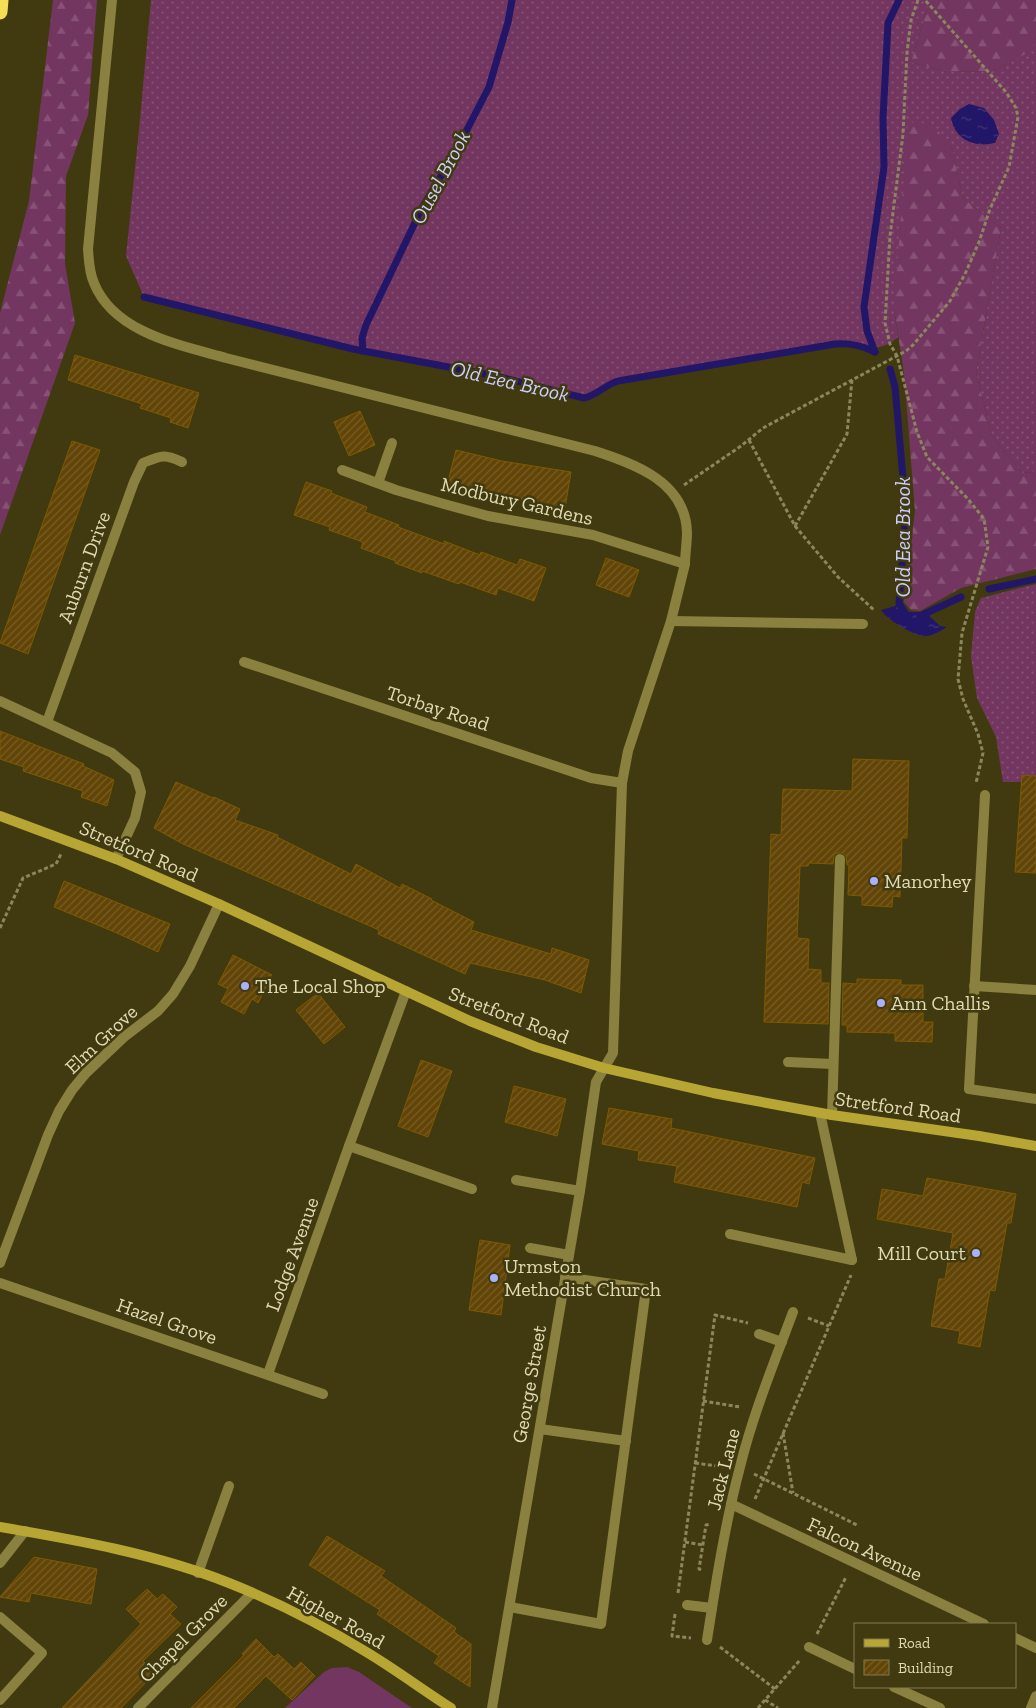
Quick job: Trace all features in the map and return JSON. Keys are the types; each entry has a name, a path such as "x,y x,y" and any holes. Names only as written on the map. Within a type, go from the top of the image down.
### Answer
{"highway":[{"path":"0,12 1,0"}],"main road":[{"name":"Stretford Road","path":"0,816 67,839 116,859 487,1028 604,1068 713,1093 820,1113 1036,1146"},
{"name":"Higher Road","path":"0,1527 118,1551 198,1572 252,1593 308,1619 368,1653 451,1708"}],"street":[{"path":"112,0 88,249 89,267 94,283 102,298 116,313 134,326 180,345 612,456 642,468 673,493 683,513 687,531 685,564 671,621 628,751 622,783 613,1053 604,1068"},
{"path":"378,483 392,443"},
{"name":"Auburn Drive","path":"47,722 134,482 143,463 158,457 170,456 182,462"},
{"name":"Modbury Gardens","path":"342,470 378,483 488,516 593,535 685,564"},
{"path":"671,621 863,624"},
{"name":"Torbay Road","path":"244,662 592,778 622,783"},
{"path":"0,701 112,753 135,772 141,792 135,818 116,859"},
{"path":"985,795 974,986 1036,990"},
{"path":"832,1115 840,859"},
{"name":"Elm Grove","path":"0,1263 48,1135 72,1090 86,1073 124,1037 158,1011 173,994 190,966 218,904"},
{"name":"Stretford Road","path":"974,986 969,1089 1036,1099"},
{"name":"Lodge Avenue","path":"268,1374 406,991"},
{"path":"788,1062 833,1064"},
{"name":"George Street","path":"492,1708 580,1191 596,1082 604,1068"},
{"path":"730,1234 852,1260 820,1113"},
{"path":"349,1146 472,1189"},
{"path":"516,1180 580,1191"},
{"path":"530,1248 569,1255"},
{"path":"510,1607 601,1624 646,1289 565,1277"},
{"name":"Hazel Grove","path":"0,1283 323,1394"},
{"name":"Jack Lane","path":"707,1640 731,1504 735,1468 793,1312"},
{"path":"759,1334 782,1342"},
{"path":"540,1429 626,1441"},
{"path":"198,1572 229,1486"},
{"name":"Falcon Avenue","path":"731,1504 982,1623"},
{"path":"0,1563 25,1531"},
{"name":"Chapel Grove","path":"138,1708 252,1593"},
{"path":"687,1605 712,1608"},
{"path":"0,1617 42,1653 0,1700"},
{"path":"1016,1638 1036,1648"},
{"path":"809,1647 854,1668"},
{"path":"896,1688 940,1708"},
{"path":"1031,1708 1036,1696"}],"path":[{"path":"918,0 911,20 907,52 903,134 890,236 885,322 888,339 897,356 917,432 927,457 968,499 984,519 988,547 962,633 958,680 963,699 978,734 983,752 975,781 985,795"},
{"path":"673,493 749,440 763,428 897,356 913,345 950,301 965,274 979,242 990,209 1009,167 1018,125 1016,108 1012,100 925,0"},
{"path":"795,526 847,434 852,379"},
{"path":"749,440 795,526 838,577 874,610"},
{"path":"0,928 23,878 56,864 67,839"},
{"path":"749,1512 854,1268 852,1260"},
{"path":"793,1312 829,1326"},
{"path":"677,1598 715,1316 755,1324 759,1334"},
{"path":"703,1401 740,1407"},
{"path":"783,1432 793,1493"},
{"path":"695,1463 735,1468 793,1493 857,1525"},
{"path":"685,1542 703,1545"},
{"path":"676,1608 672,1636 707,1640 726,1651 775,1689"},
{"path":"765,1700 778,1708"}],"green space":[{"path":"53,0 97,0 88,115 66,176 65,264 75,323 0,535 0,313 29,201"},
{"path":"151,0 928,0 928,6 911,62 947,72 993,71 1032,50 1036,37 1036,472 1022,473 992,436 976,372 1001,228 963,198 951,145 894,309 898,337 891,343 883,346 868,347 835,344 618,381 584,398 496,376 353,349 144,297 126,256"},
{"path":"928,0 1036,0 1036,37 1033,50 993,71 947,72 911,62 928,6"},
{"path":"908,122 923,123 938,131 951,145 963,198 1001,228 976,372 992,436 1022,473 1036,472 1036,569 961,588 920,611 911,610 904,602 915,511 904,373 894,309"},
{"path":"1036,584 1036,782 1003,782 996,737 977,698 971,656 975,612 981,598"},
{"path":"347,1667 359,1672 412,1708 285,1708 324,1672 332,1668"}],"water":[{"path":"969,104 984,108 994,120 999,134 995,143 980,144 967,141 961,137 953,126 951,118 960,109"},
{"path":"899,603 909,612 925,612 940,626 947,627 928,636 908,630 888,618 881,610"}],"building":[{"path":"75,355 199,393 188,428 170,422 171,418 140,408 142,404 68,380"},
{"path":"360,411 375,445 349,456 334,422"},
{"path":"72,441 100,450 28,654 0,643"},
{"path":"456,450 502,461 571,472 565,508 496,497 447,485"},
{"path":"306,482 332,491 331,493 367,507 365,512 399,525 398,527 444,544 444,541 480,555 481,552 517,565 520,559 546,568 534,601 498,588 496,595 460,582 459,584 422,571 422,573 361,548 363,542 329,530 330,527 294,515"},
{"path":"606,558 639,570 629,597 596,585"},
{"path":"0,731 84,764 83,766 114,780 107,806 81,797 83,791 23,771 24,767 0,759"},
{"name":"Manorhey","path":"853,759 909,761 907,838 902,838 900,897 893,896 892,907 862,905 862,896 848,895 849,865 847,865 846,856 843,853 834,855 833,864 809,863 808,866 800,866 797,938 809,939 808,969 821,970 821,983 829,983 828,1024 764,1022 771,834 781,835 783,789 852,791"},
{"path":"1022,775 1036,776 1036,873 1015,872"},
{"path":"176,782 240,809 235,820 278,835 277,837 351,874 356,864 400,888 402,884 432,899 474,922 471,930 551,954 552,948 589,960 581,993 545,980 470,963 465,974 378,934 379,930 183,844 154,828"},
{"path":"64,881 170,924 158,952 54,907"},
{"name":"The Local Shop","path":"233,955 272,975 258,1003 252,999 244,1014 221,1002 228,989 218,984"},
{"name":"Ann Challis","path":"857,979 901,980 901,985 923,985 923,1022 933,1022 932,1042 895,1041 895,1033 847,1032 847,1025 842,1025 843,983 857,984"},
{"path":"318,993 345,1027 324,1044 296,1010"},
{"path":"421,1060 452,1071 428,1137 398,1126"},
{"path":"514,1086 566,1099 557,1136 505,1122"},
{"path":"609,1108 672,1119 671,1128 815,1158 809,1184 802,1182 797,1207 674,1182 677,1166 638,1160 639,1151 602,1144"},
{"name":"Mill Court","path":"927,1178 1016,1194 1011,1223 1007,1223 995,1291 990,1290 980,1347 958,1343 960,1331 931,1326 939,1279 945,1279 953,1233 877,1219 882,1189 923,1196"},
{"name":"Urmston Methodist Church","path":"480,1240 510,1245 501,1315 469,1310"},
{"path":"327,1536 385,1571 381,1576 456,1628 454,1632 471,1644 470,1687 434,1663 439,1656 377,1614 380,1610 309,1565"},
{"path":"34,1557 97,1569 91,1604 31,1593 29,1602 0,1597"},
{"path":"147,1589 157,1599 163,1594 177,1607 170,1614 181,1624 143,1661 155,1673 121,1708 62,1708 141,1624 126,1609"},
{"path":"256,1639 274,1657 278,1654 294,1669 301,1662 315,1676 292,1700 266,1676 234,1708 191,1708 244,1655 242,1654"}],"waterway":[{"name":"Ousel Brook","path":"363,351 362,338 366,325 422,208 457,149 489,87 508,22 512,0"},
{"path":"875,352 867,331 864,307 884,167 883,118 888,23 899,0"},
{"name":"Old Eea Brook","path":"144,297 353,349 496,376 584,398 618,381 835,344 855,345 875,352"},
{"name":"Old Eea Brook","path":"890,369 895,387 906,512 899,603 904,611"},
{"name":"Old Eea Brook","path":"989,589 1036,579"},
{"name":"Old Eea Brook","path":"920,616 961,597"}],"place":[{"name":"Manorhey","path":"874,881"},
{"name":"The Local Shop","path":"245,986"},
{"name":"Ann Challis","path":"881,1003"},
{"name":"Mill Court","path":"976,1253"},
{"name":"Urmston Methodist Church","path":"494,1278"}]}
